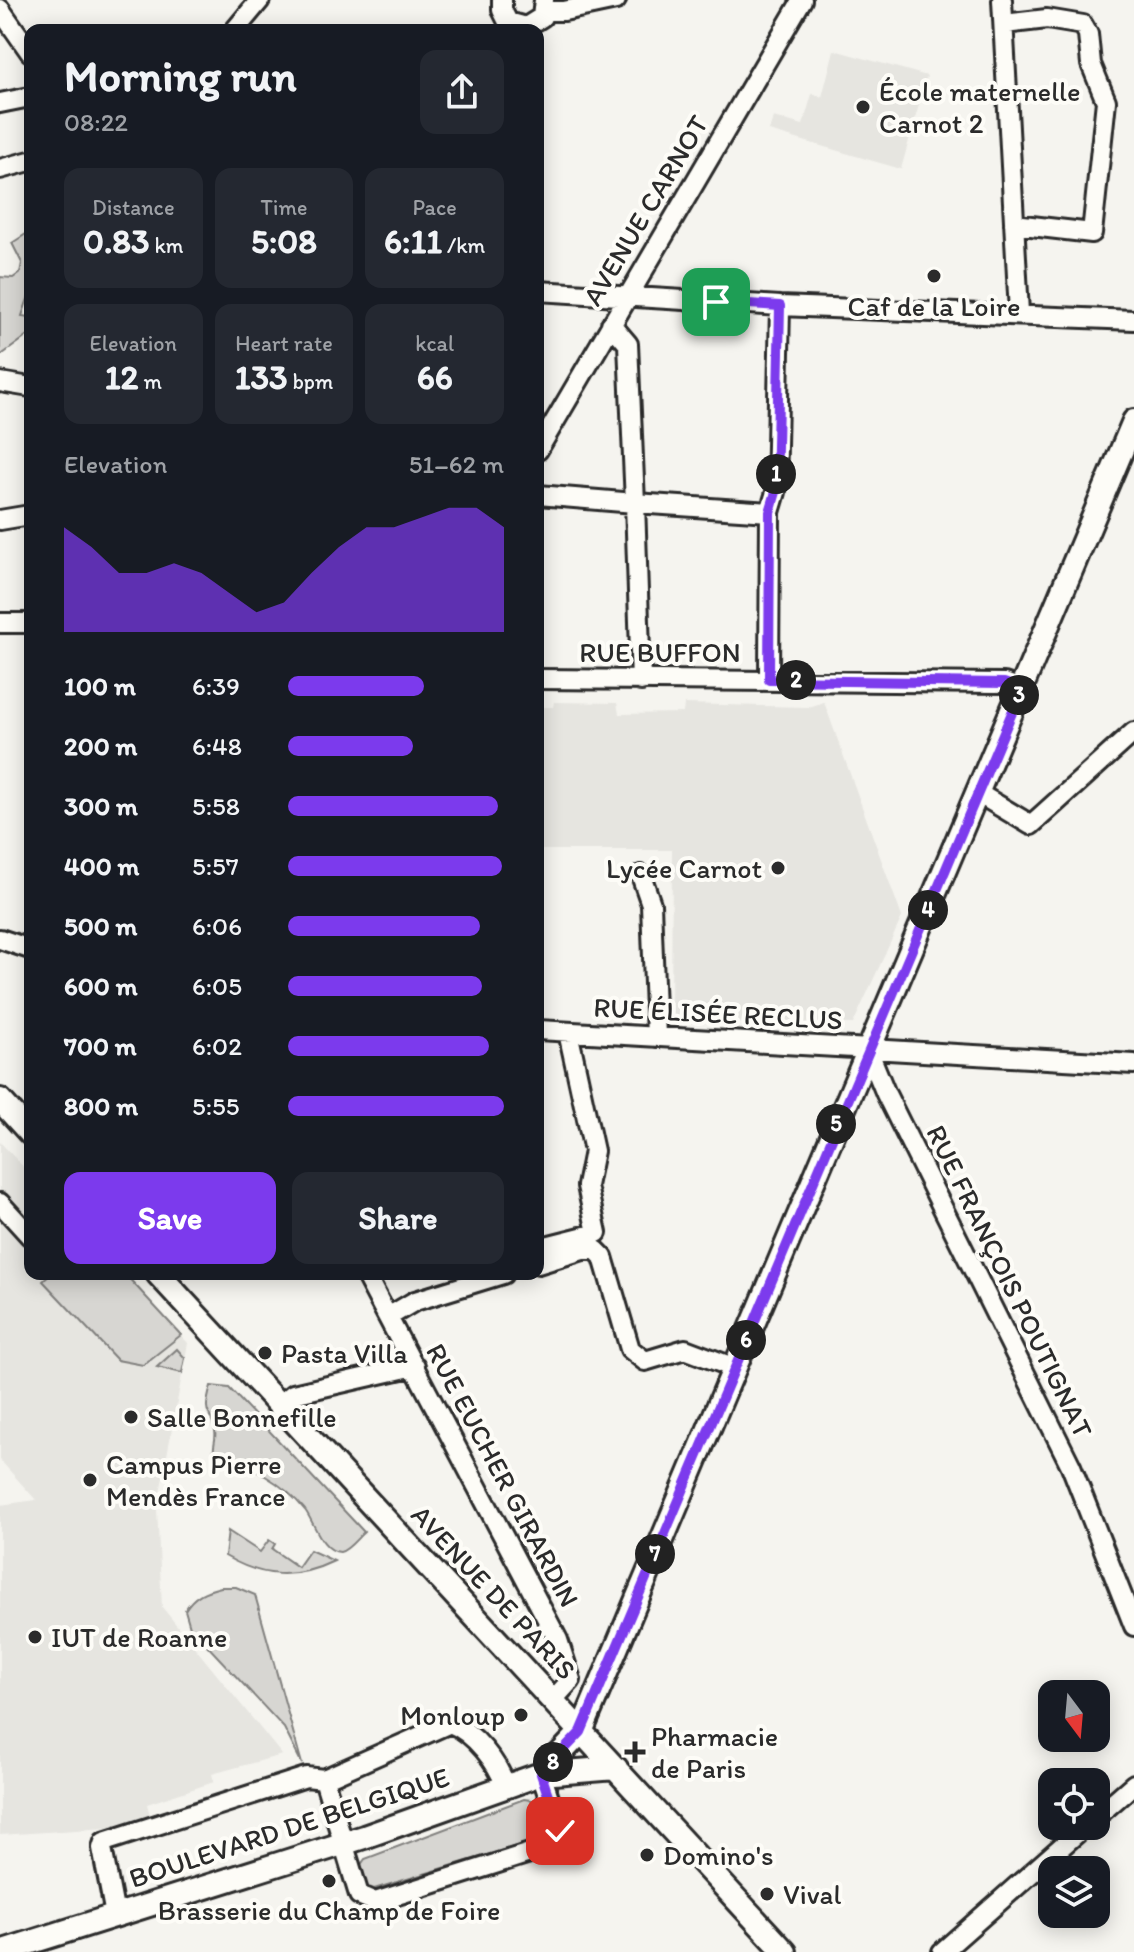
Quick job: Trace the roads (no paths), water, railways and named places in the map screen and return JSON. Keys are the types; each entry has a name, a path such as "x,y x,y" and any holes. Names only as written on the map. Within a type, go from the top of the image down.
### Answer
{"main road":[{"path":"581,1732 1134,421"},
{"path":"0,1100 24,1126"},
{"name":"AVENUE DE PARIS","path":"164,1280 785,1952"},
{"name":"BOULEVARD DE BELGIQUE","path":"0,1952 342,1845 541,1774 581,1732"},
{"path":"541,1774 616,1768"}],"street":[{"path":"240,24 260,0"},
{"path":"501,24 502,0"},
{"path":"533,24 544,6 564,11 616,0"},
{"name":"AVENUE CARNOT","path":"544,440 802,0"},
{"path":"1002,0 1019,313"},
{"path":"0,9 24,43"},
{"path":"1004,24 1047,19 1083,25 1088,34 1091,64 1106,101 1092,233 1014,224"},
{"path":"0,103 24,98"},
{"path":"0,169 24,163"},
{"path":"544,291 780,306 1019,313 1134,320"},
{"path":"769,680 770,512 776,492 780,306"},
{"path":"611,324 628,344 641,681"},
{"path":"0,382 24,386"},
{"path":"544,495 770,512"},
{"path":"0,520 24,516"},
{"path":"0,623 24,623"},
{"name":"RUE BUFFON","path":"544,679 1004,683 1022,689"},
{"path":"976,792 1031,825 1134,732"},
{"path":"641,875 651,904 656,1037"},
{"path":"0,939 24,947"},
{"name":"RUE ÉLISÉE RECLUS","path":"544,1030 1133,1068"},
{"path":"544,1246 597,1233 587,1186 594,1151 568,1032"},
{"name":"RUE FRANÇOIS POUTIGNAT","path":"868,1050 886,1094 1071,1466 1134,1626"},
{"path":"0,1203 24,1229"},
{"path":"544,1262 583,1250 596,1250 603,1257 630,1349 645,1361 685,1349 735,1368"},
{"name":"RUE EUCHER GIRARDIN","path":"368,1280 539,1600 569,1667 571,1680"},
{"path":"388,1317 415,1301 483,1280"},
{"path":"281,1404 293,1394 415,1366"},
{"path":"553,1700 571,1680 603,1676"},
{"path":"115,1915 102,1848 104,1842 306,1777 324,1779 450,1723 461,1727 500,1769 506,1787"},
{"path":"324,1779 359,1895 375,1902 555,1845 560,1831 541,1774"},
{"path":"1110,1805 1134,1784"},
{"path":"942,1952 1069,1840"}],"place":[{"name":"École maternelle Carnot 2","path":"863,107"},
{"name":"Caf de la Loire","path":"934,276"},
{"name":"Lycée Carnot","path":"778,868"},
{"name":"Pasta Villa","path":"265,1353"},
{"name":"Salle Bonnefille","path":"131,1417"},
{"name":"Campus Pierre Mendès France","path":"90,1480"},
{"name":"IUT de Roanne","path":"35,1637"},
{"name":"Monloup","path":"521,1715"},
{"name":"Pharmacie de Paris","path":"635,1752"},
{"name":"Domino's","path":"647,1855"},
{"name":"Brasserie du Champ de Foire","path":"329,1881"},
{"name":"Vival","path":"767,1894"}]}
